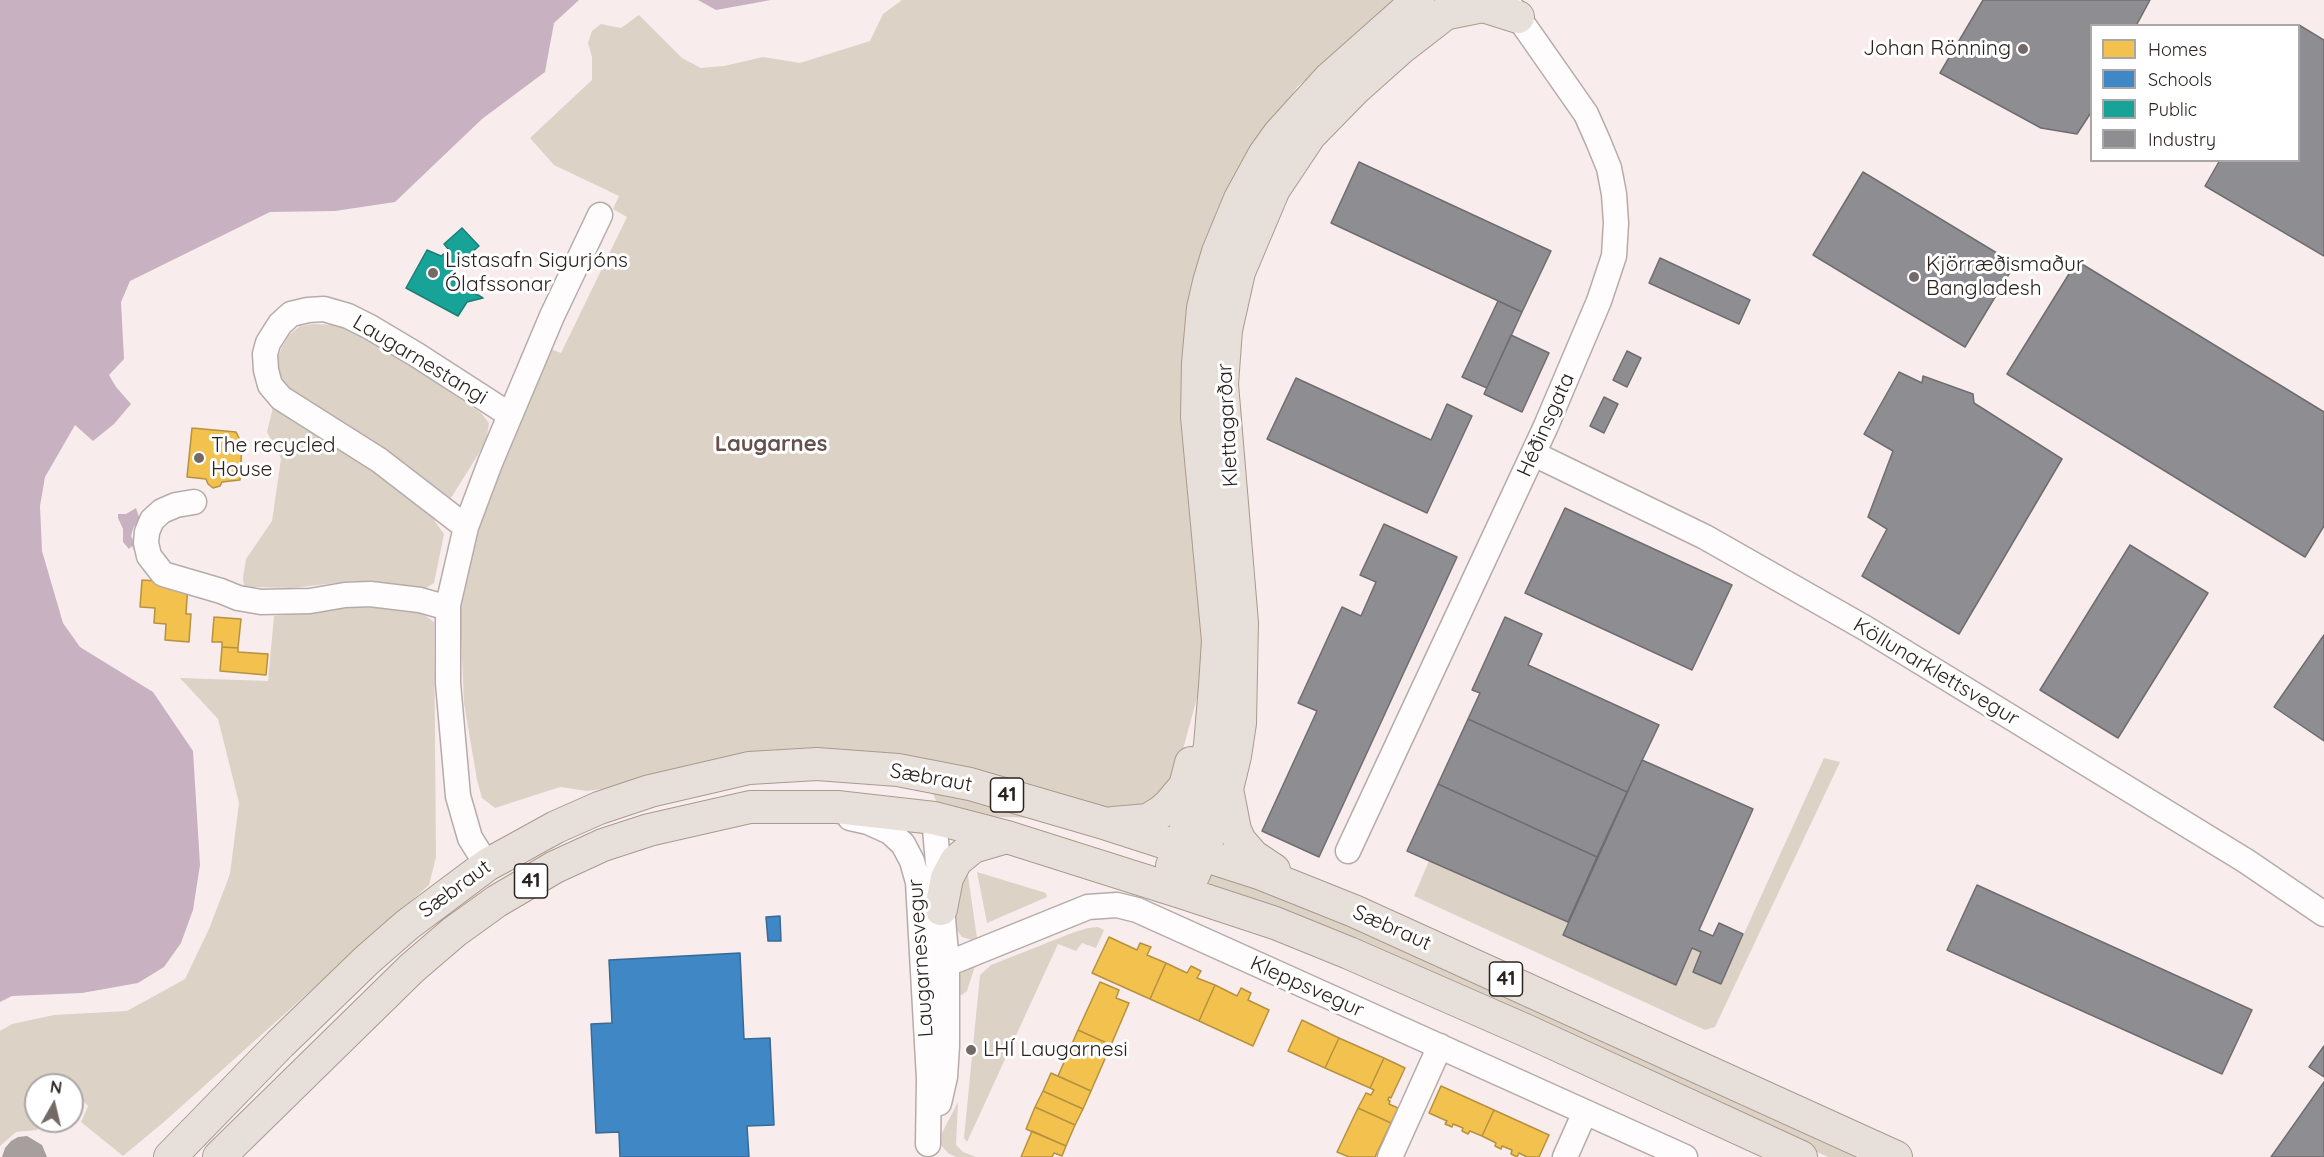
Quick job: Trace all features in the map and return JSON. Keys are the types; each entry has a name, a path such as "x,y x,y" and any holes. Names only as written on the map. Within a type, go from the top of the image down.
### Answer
{"main road":[{"path":"1441,5 1513,8"},
{"name":"Klettagarðar","path":"1190,850 1192,813 1210,745 1218,641 1197,417 1198,363 1203,308 1209,282 1228,225 1240,199 1251,177 1279,135 1329,79 1441,5"},
{"name":"Klettagarðar","path":"1176,890 1190,850 1227,789 1240,723 1242,623 1222,384 1226,330 1239,272 1274,189 1310,135 1355,88 1401,48 1441,5"},
{"path":"1107,824 1148,820 1169,805 1185,786 1200,716 1215,686"},
{"name":"Sæbraut","path":"170,1157 280,1044 367,960 407,925 487,865 556,827 599,808 650,791 749,768 817,764 906,772 970,784 1190,850 1308,891 1896,1157"},
{"path":"906,772 926,795 934,819"},
{"path":"1227,789 1234,830 1240,841 1253,856 1308,891"},
{"name":"Sæbraut","path":"219,1157 412,968 454,932 497,901 555,867 603,845 649,830 750,807 837,807 934,819 1007,837 1176,890 1275,923 1370,962 1802,1157"},
{"path":"941,909 947,878 957,861 973,847 1007,837"}],"street":[{"name":"Héðinsgata","path":"1348,851 1534,454 1599,301 1614,256 1616,223 1609,168 1586,114 1513,8"},
{"name":"Laugarnestangi","path":"487,865 470,838 458,796 448,683 448,608 466,527 552,316 600,215"},
{"name":"Laugarnestangi","path":"466,527 379,460 281,398 270,385 266,370 265,354 268,344 280,324 291,314 324,309 348,316 417,355 510,415"},
{"name":"Köllunarklettsvegur","path":"1534,454 1705,537 1865,628 2246,861 2324,914"},
{"path":"194,502 162,511 152,520 147,532 146,543 149,556 162,574 222,591 238,598 261,602 310,601 370,594 420,600 448,608"},
{"name":"Laugarnesvegur","path":"807,807 868,822 890,832 903,844 912,861 918,882 929,1079 926,1150"},
{"name":"Laugarnesvegur","path":"926,1150 945,1077 946,964 934,819"},
{"name":"Kleppsvegur","path":"923,970 946,964 1079,910 1099,905 1117,905 1137,910 1685,1157"},
{"path":"1390,1157 1440,1046"},
{"path":"1565,1157 1585,1112"}],"shaded area":[{"path":"0,0 579,0 554,23 545,72 482,119 395,202 335,211 270,212 130,281 121,302 124,359 109,375 131,404 114,424 93,441 75,425 45,477 40,506 42,551 63,623 80,647 153,692 193,751 200,865 193,910 181,943 164,967 138,983 82,993 12,996 0,1002"},
{"path":"698,0 771,0 716,10"},
{"path":"902,0 1399,0 1297,87 1225,199 1205,668 1175,779 1161,800 1124,814 909,761 587,791 560,787 495,808 482,798 464,703 459,592 497,474 548,348 561,353 627,217 613,209 619,196 554,165 530,138 592,80 592,57 588,43 592,31 601,24 621,28 639,15 682,58 701,68 724,66 763,57 800,63 870,41 883,14"},
{"path":"335,325 369,337 481,413 489,423 486,442 451,498 298,397 277,379 276,361 289,335 300,326"},
{"path":"274,403 352,450 427,510 444,534 434,583 424,589 353,581 292,588 244,587 246,559 272,521 281,459 267,432"},
{"path":"136,508 141,523 134,526 131,536 136,546 134,550 132,546 129,549 123,542 123,529 118,514 126,514"},
{"path":"366,606 422,613 434,622 436,857 429,885 123,1156 84,1124 84,1115 88,1106 84,1102 84,1073 24,1073 24,1131 16,1132 0,1146 0,1031 12,1024 54,1015 127,1011 185,979 209,929 230,874 239,803 218,719 180,678 268,681 274,616"},
{"path":"1824,758 1840,762 1715,1027 1705,1030 1414,896 1429,861 1568,922 1563,935 1675,985 1692,948 1701,952 1693,972 1721,984"},
{"path":"931,789 1036,818 972,816 939,808"},
{"path":"967,869 977,938 972,940 962,937 956,929 954,899"},
{"path":"1206,870 1292,896 1870,1157 1828,1157 1530,1021 1224,895 1210,884 1205,875"},
{"path":"977,872 1046,893 1047,897 987,923"},
{"path":"1098,927 1104,930 1096,948 1082,943 1076,951 1058,944 967,1142 964,1138 980,975 991,965 1072,933"},
{"path":"981,961 974,969 967,991 962,995 955,994 961,973"},
{"path":"958,1102 956,1145 963,1152 976,1157 956,1157 948,1153 941,1145 942,1133"}],"building: Homes":[{"path":"192,428 236,432 242,444 240,480 222,482 220,486 213,488 206,479 187,477"},
{"path":"142,580 188,583 186,614 191,614 189,642 165,640 166,624 154,623 155,608 140,607"},
{"path":"214,617 241,619 238,648 222,647 222,642 212,642"},
{"path":"222,647 238,648 238,652 268,654 266,675 220,671"},
{"path":"1109,937 1137,950 1140,943 1151,947 1147,955 1166,963 1150,999 1092,973"},
{"path":"1166,963 1187,973 1191,966 1201,971 1197,978 1215,985 1199,1021 1150,999"},
{"path":"1100,982 1119,990 1116,998 1129,1003 1111,1045 1078,1030"},
{"path":"1215,985 1237,996 1241,988 1251,993 1248,1000 1269,1010 1253,1046 1199,1021"},
{"path":"1302,1020 1339,1038 1325,1068 1288,1051"},
{"path":"1078,1030 1111,1045 1091,1091 1058,1076"},
{"path":"1339,1038 1384,1058 1370,1088 1325,1068"},
{"path":"1384,1058 1405,1068 1388,1100 1389,1104 1398,1108 1391,1123 1358,1108 1366,1093 1371,1095 1374,1090 1370,1088"},
{"path":"1051,1073 1091,1091 1083,1109 1043,1091"},
{"path":"1441,1086 1494,1110 1482,1136 1470,1131 1468,1134 1462,1131 1463,1128 1445,1124 1447,1121 1429,1113"},
{"path":"1043,1091 1083,1109 1075,1125 1035,1107"},
{"path":"1035,1107 1075,1125 1066,1146 1026,1129"},
{"path":"1358,1108 1391,1123 1375,1157 1349,1157 1337,1152"},
{"path":"1494,1110 1549,1135 1539,1157 1527,1157 1519,1153 1517,1157 1511,1154 1512,1150 1502,1146 1501,1149 1495,1146 1496,1143 1482,1136"},
{"path":"1032,1131 1066,1146 1062,1156 1054,1153 1052,1157 1021,1157"}],"building: Schools":[{"path":"780,916 781,941 768,941 766,917"},
{"path":"740,953 744,1039 770,1038 774,1125 747,1126 749,1157 620,1157 619,1132 596,1133 591,1024 612,1023 609,960"}],"building: Public":[{"name":"Listasafn Sigurjóns Ólafssonar","path":"462,228 479,246 455,267 449,278 483,298 467,302 458,316 406,288 427,250 441,256 449,250 444,244"}],"building: Industry":[{"name":"Johan Rönning","path":"1983,0 2150,0 2137,24 2090,24 2090,114 2077,134 2041,128 1940,73"},
{"path":"2300,26 2324,40 2324,256 2205,186 2219,162 2300,162"},
{"path":"1359,162 1551,251 1522,312 1331,223"},
{"path":"1863,172 2015,264 1965,347 1813,255"},
{"path":"1660,258 1750,300 1739,324 1649,283"},
{"path":"2077,261 2324,412 2324,526 2305,557 2007,374"},
{"path":"1498,301 1522,312 1487,388 1462,377"},
{"path":"1511,335 1549,353 1522,412 1484,394"},
{"path":"1627,351 1641,358 1627,387 1613,380"},
{"path":"1899,372 1922,383 1923,376 1973,394 1974,403 2062,459 1959,634 1862,576 1887,529 1868,517 1893,451 1864,434"},
{"path":"1296,378 1431,440 1447,404 1472,416 1427,513 1267,439"},
{"path":"1604,397 1618,404 1604,433 1590,426"},
{"path":"1565,508 1732,585 1692,670 1525,593"},
{"path":"1384,524 1457,557 1319,857 1262,831 1317,711 1298,703 1342,607 1361,616 1376,582 1360,575"},
{"path":"2130,545 2208,593 2118,738 2040,690"},
{"path":"1505,617 1542,634 1528,665 1659,725 1627,792 1468,719 1480,693 1472,690"},
{"path":"2324,635 2324,741 2274,707"},
{"path":"1468,719 1627,792 1597,857 1438,784"},
{"path":"1642,760 1753,809 1699,930 1713,936 1719,923 1743,934 1721,984 1693,972 1701,952 1692,948 1676,985 1563,935"},
{"path":"1438,784 1597,857 1568,922 1407,851"},
{"path":"1977,885 2252,1010 2222,1074 1947,950"},
{"path":"2324,1046 2324,1077 2309,1067"},
{"path":"2324,1082 2324,1157 2271,1157"}],"building: Other":[{"path":"27,1136 42,1145 47,1157 2,1157 11,1141"}],"place":[{"name":"Johan Rönning","path":"2023,49"},
{"name":"Listasafn Sigurjóns Ólafssonar","path":"433,273"},
{"name":"Kjörræðismaður Bangladesh","path":"1914,277"},
{"name":"The recycled House","path":"199,458"},
{"name":"LHÍ Laugarnesi","path":"971,1050"}],"district":[{"name":"Laugarnes","path":"771,444"}]}
